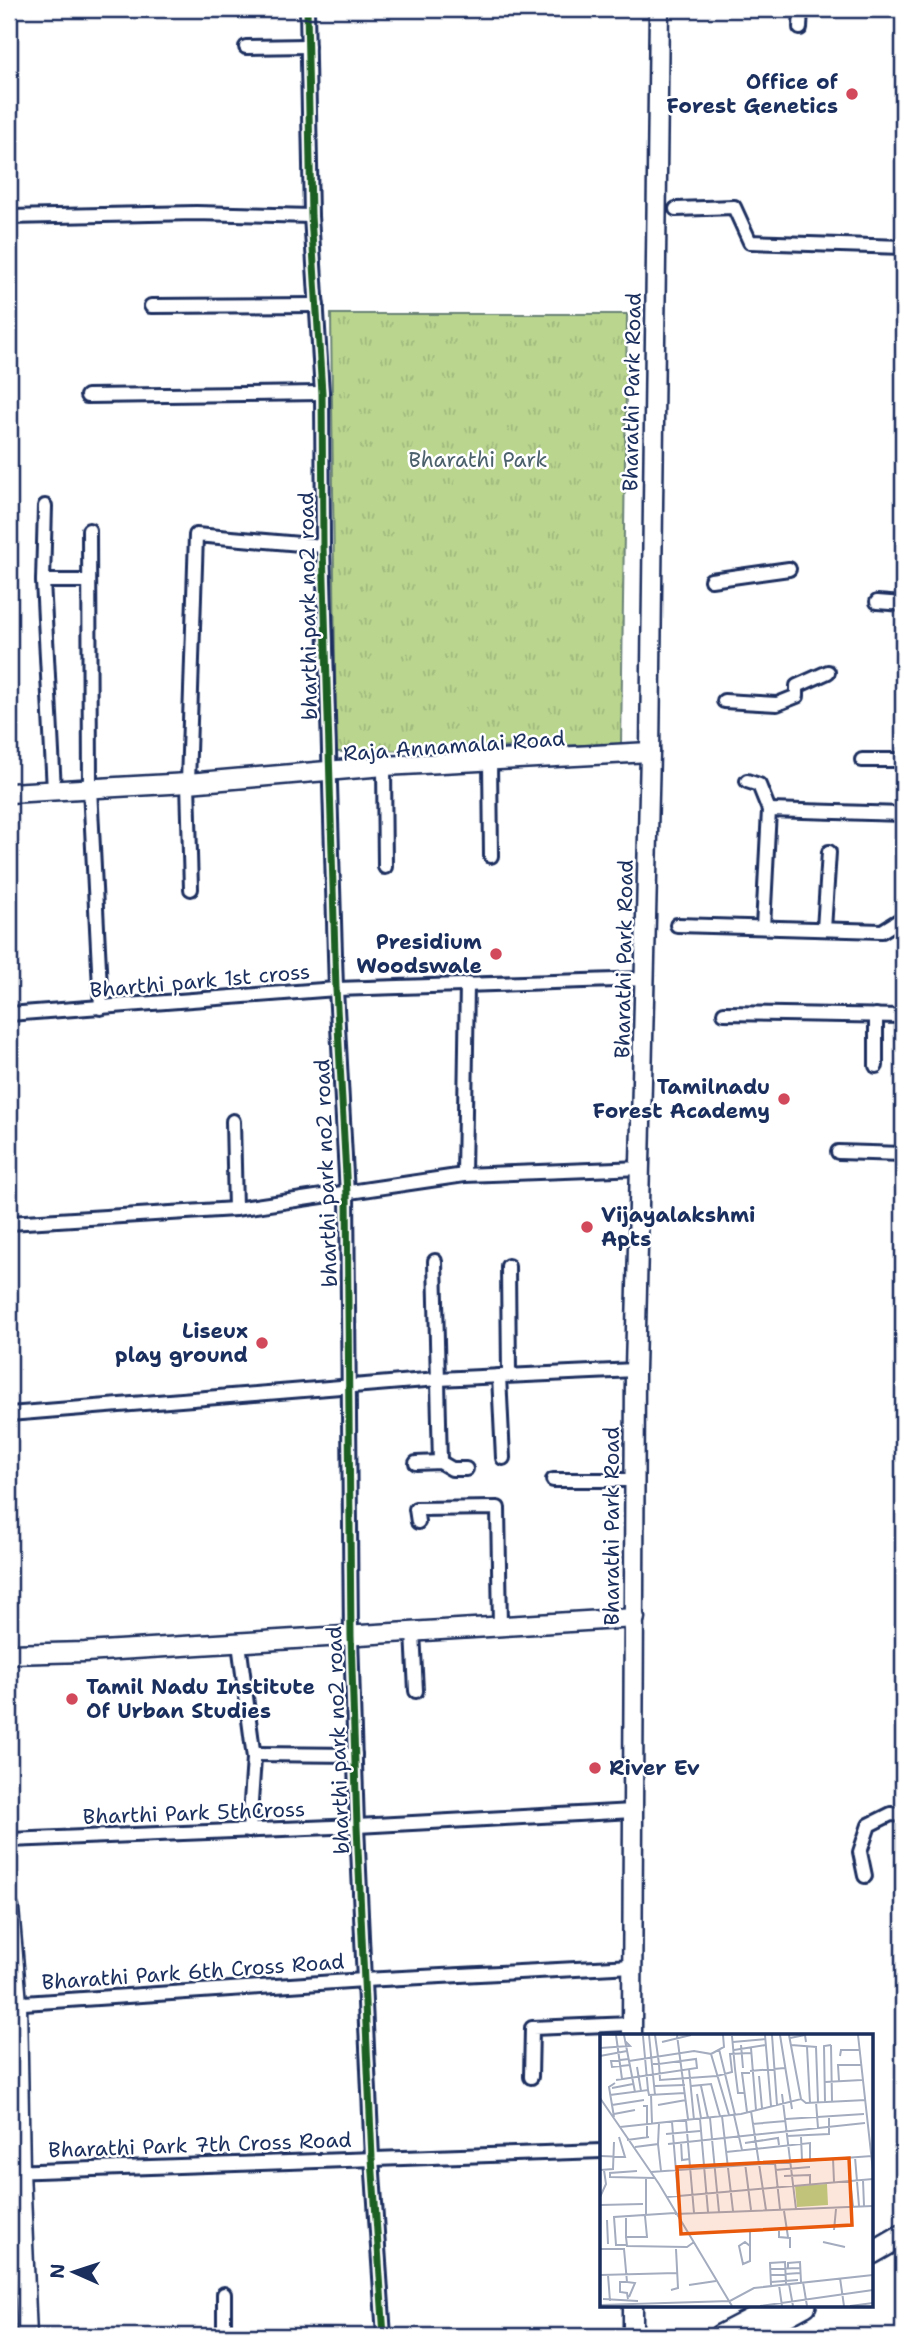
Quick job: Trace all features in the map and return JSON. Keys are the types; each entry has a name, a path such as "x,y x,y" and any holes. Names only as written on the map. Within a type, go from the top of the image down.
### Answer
{"main road":[{"name":"Bharathi Park Road","path":"632,2030 635,1370 646,979 659,9"},
{"name":"Raja Annamalai Road","path":"9,793 188,783 384,766 650,752"},
{"path":"9,1654 239,1643 635,1618"},
{"path":"9,1908 13,2003 14,2171 27,2336"},
{"path":"874,2252 903,2235"},
{"path":"874,2267 903,2251"},
{"path":"633,2306 633,2336"},
{"path":"720,2336 778,2306"},
{"path":"748,2336 803,2306"}],"street":[{"name":"bharthi park no2 road","path":"307,9 311,216 321,393 336,989 347,1194 351,1636 372,2158 384,2336"},
{"path":"800,28 801,9"},
{"path":"246,47 308,46"},
{"path":"676,209 734,208 750,242 903,247"},
{"path":"9,217 196,213 311,216"},
{"path":"152,306 317,305"},
{"path":"87,396 321,393"},
{"path":"45,506 43,581 54,790"},
{"path":"89,530 90,788 102,1008"},
{"path":"191,888 188,783 195,535 323,546"},
{"path":"711,580 789,569"},
{"path":"43,581 89,581"},
{"path":"877,602 903,604"},
{"path":"724,701 777,704 797,696 797,686 828,671"},
{"path":"862,760 903,760"},
{"path":"490,761 491,856"},
{"path":"384,766 385,867"},
{"path":"747,780 759,785 769,810 763,928"},
{"path":"769,810 903,814"},
{"path":"824,929 830,852"},
{"path":"677,925 882,931 903,918"},
{"name":"Bharthi park 1st cross","path":"9,1014 336,989 646,979"},
{"path":"464,1175 467,984"},
{"path":"724,1013 903,1016"},
{"path":"876,1015 876,1066"},
{"path":"233,1121 235,1209"},
{"path":"838,1152 903,1154"},
{"path":"9,1223 235,1209 464,1175 642,1168"},
{"path":"435,1261 440,1462"},
{"path":"503,1458 508,1266"},
{"path":"9,1414 438,1379 635,1370"},
{"path":"416,1463 440,1462 452,1469 466,1469"},
{"path":"553,1480 635,1480"},
{"path":"418,1522 416,1509 498,1508 500,1626"},
{"path":"413,1632 416,1691"},
{"path":"239,1643 254,1754 250,1830"},
{"path":"254,1754 355,1755"},
{"name":"Bharthi Park 5thCross","path":"9,1840 358,1826 633,1811"},
{"path":"864,1876 860,1852 869,1825 891,1814 903,1815"},
{"name":"Bharathi Park 6th Cross Road","path":"13,2003 632,1966"},
{"path":"531,2077 532,2028 632,2030"},
{"name":"Bharathi Park 7th Cross Road","path":"14,2171 600,2151"},
{"path":"224,2294 224,2336"}],"green space":[{"name":"Bharathi Park","path":"331,314 627,314 621,744 336,752"}],"cycle path":[{"path":"307,9 311,216 322,393 323,546 336,989 347,1194 351,1636 357,1826 372,2158 384,2336"}],"place":[{"name":"Office of Forest Genetics","path":"852,94"},
{"name":"Presidium Woodswale","path":"496,954"},
{"name":"Tamilnadu Forest Academy","path":"784,1099"},
{"name":"Vijayalakshmi Apts","path":"587,1227"},
{"name":"Liseux play ground","path":"262,1343"},
{"name":"Tamil Nadu Institute Of Urban Studies","path":"72,1699"},
{"name":"River Ev","path":"595,1768"}]}
